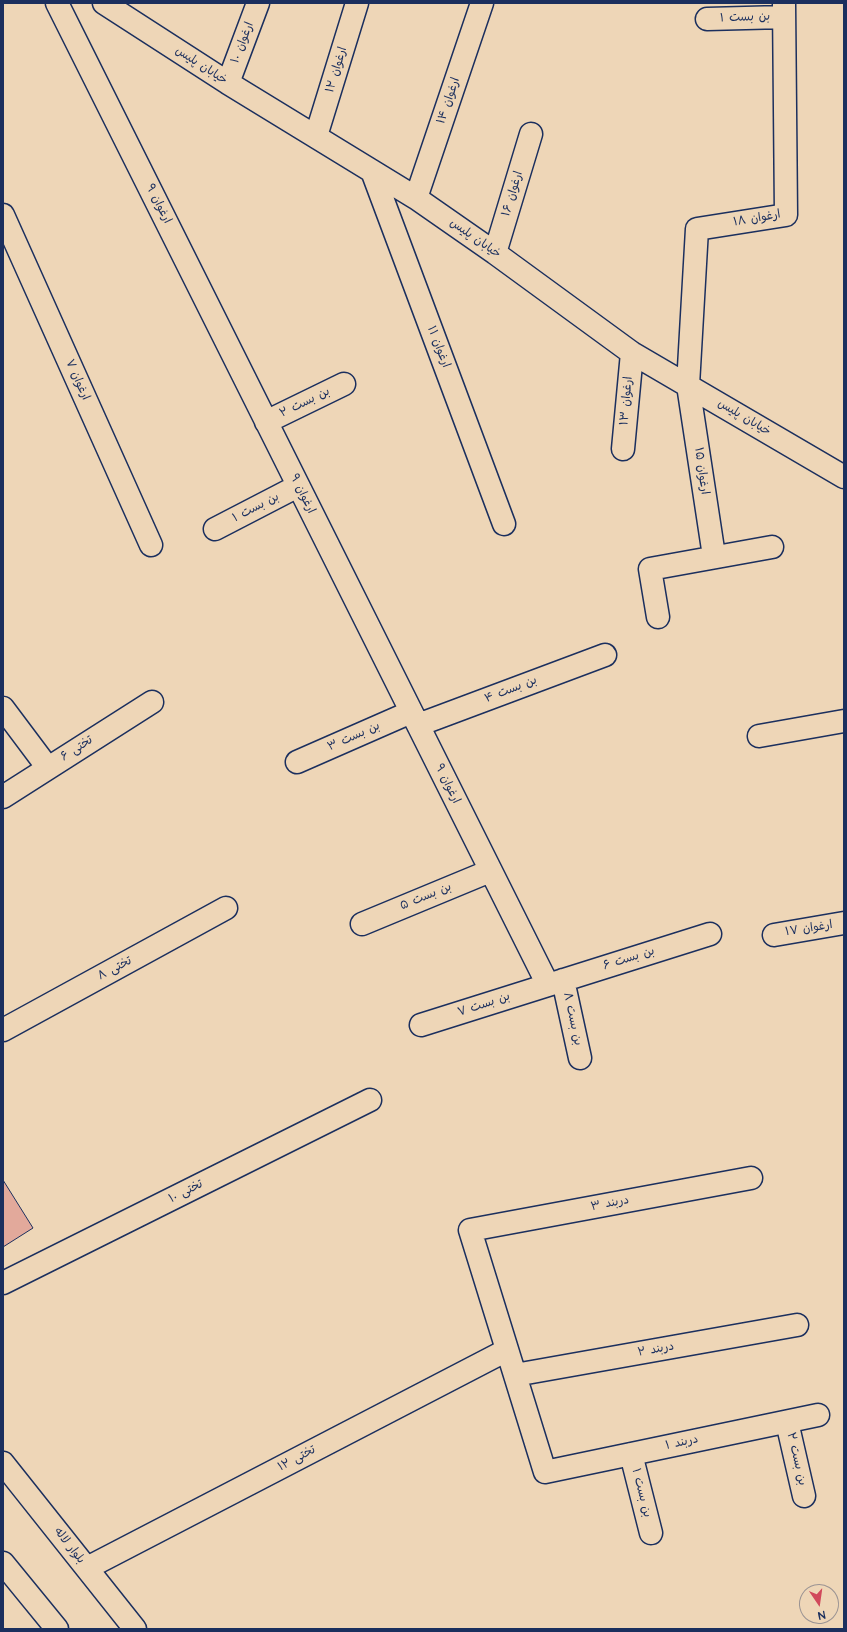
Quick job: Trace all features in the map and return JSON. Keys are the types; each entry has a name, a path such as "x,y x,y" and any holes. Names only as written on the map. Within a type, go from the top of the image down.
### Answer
{"street":[{"name":"ارغوان ۹","path":"57,3 490,871 555,983"},
{"name":"خیابان پلیس","path":"104,3 228,83 416,198 495,253 632,353 844,477"},
{"name":"ارغوان ۱۰","path":"228,83 258,3"},
{"name":"ارغوان ۱۲","path":"316,136 357,3"},
{"name":"ارغوان ۱۴","path":"416,198 482,3"},
{"name":"بن بست ۱","path":"707,19 784,10"},
{"name":"ارغوان ۱۸","path":"688,385 697,229 786,215 784,10"},
{"name":"ارغوان ۱۶","path":"495,253 531,134"},
{"name":"ارغوان ۱۱","path":"372,171 504,524"},
{"name":"ارغوان ۷","path":"3,215 151,545"},
{"name":"ارغوان ۱۳","path":"623,449 632,353"},
{"name":"بن بست ۲","path":"266,422 344,384"},
{"name":"ارغوان ۱۵","path":"688,385 714,556"},
{"name":"بن بست ۱","path":"215,529 298,486"},
{"path":"658,617 650,569 714,556 772,547"},
{"name":"بن بست ۴","path":"414,719 605,655"},
{"name":"تختی ۶","path":"3,797 152,702"},
{"path":"3,708 48,768"},
{"name":"بن بست ۳","path":"297,762 414,719"},
{"path":"759,736 844,720"},
{"name":"بن بست ۵","path":"362,924 490,871"},
{"name":"تختی ۸","path":"3,1030 226,908"},
{"name":"ارغوان ۱۷","path":"774,935 844,923"},
{"name":"بن بست ۶","path":"555,983 710,934"},
{"name":"بن بست ۷","path":"421,1025 555,983"},
{"name":"بن بست ۸","path":"555,983 580,1058"},
{"name":"تختی ۱۰","path":"3,1283 370,1100"},
{"name":"دربند ۳","path":"507,1350 470,1230 751,1178"},
{"name":"دربند ۲","path":"515,1375 797,1325"},
{"path":"507,1350 515,1375"},
{"name":"تختی ۱۲","path":"87,1568 507,1350"},
{"name":"دربند ۱","path":"515,1375 545,1472 818,1415"},
{"name":"بن بست ۲","path":"787,1422 804,1496"},
{"name":"بن بست ۱","path":"631,1454 651,1533"},
{"name":"بلوار لاله","path":"3,1463 135,1629"},
{"path":"3,1563 57,1629"}],"building":[{"path":"3,1180 33,1228 3,1247"}]}
